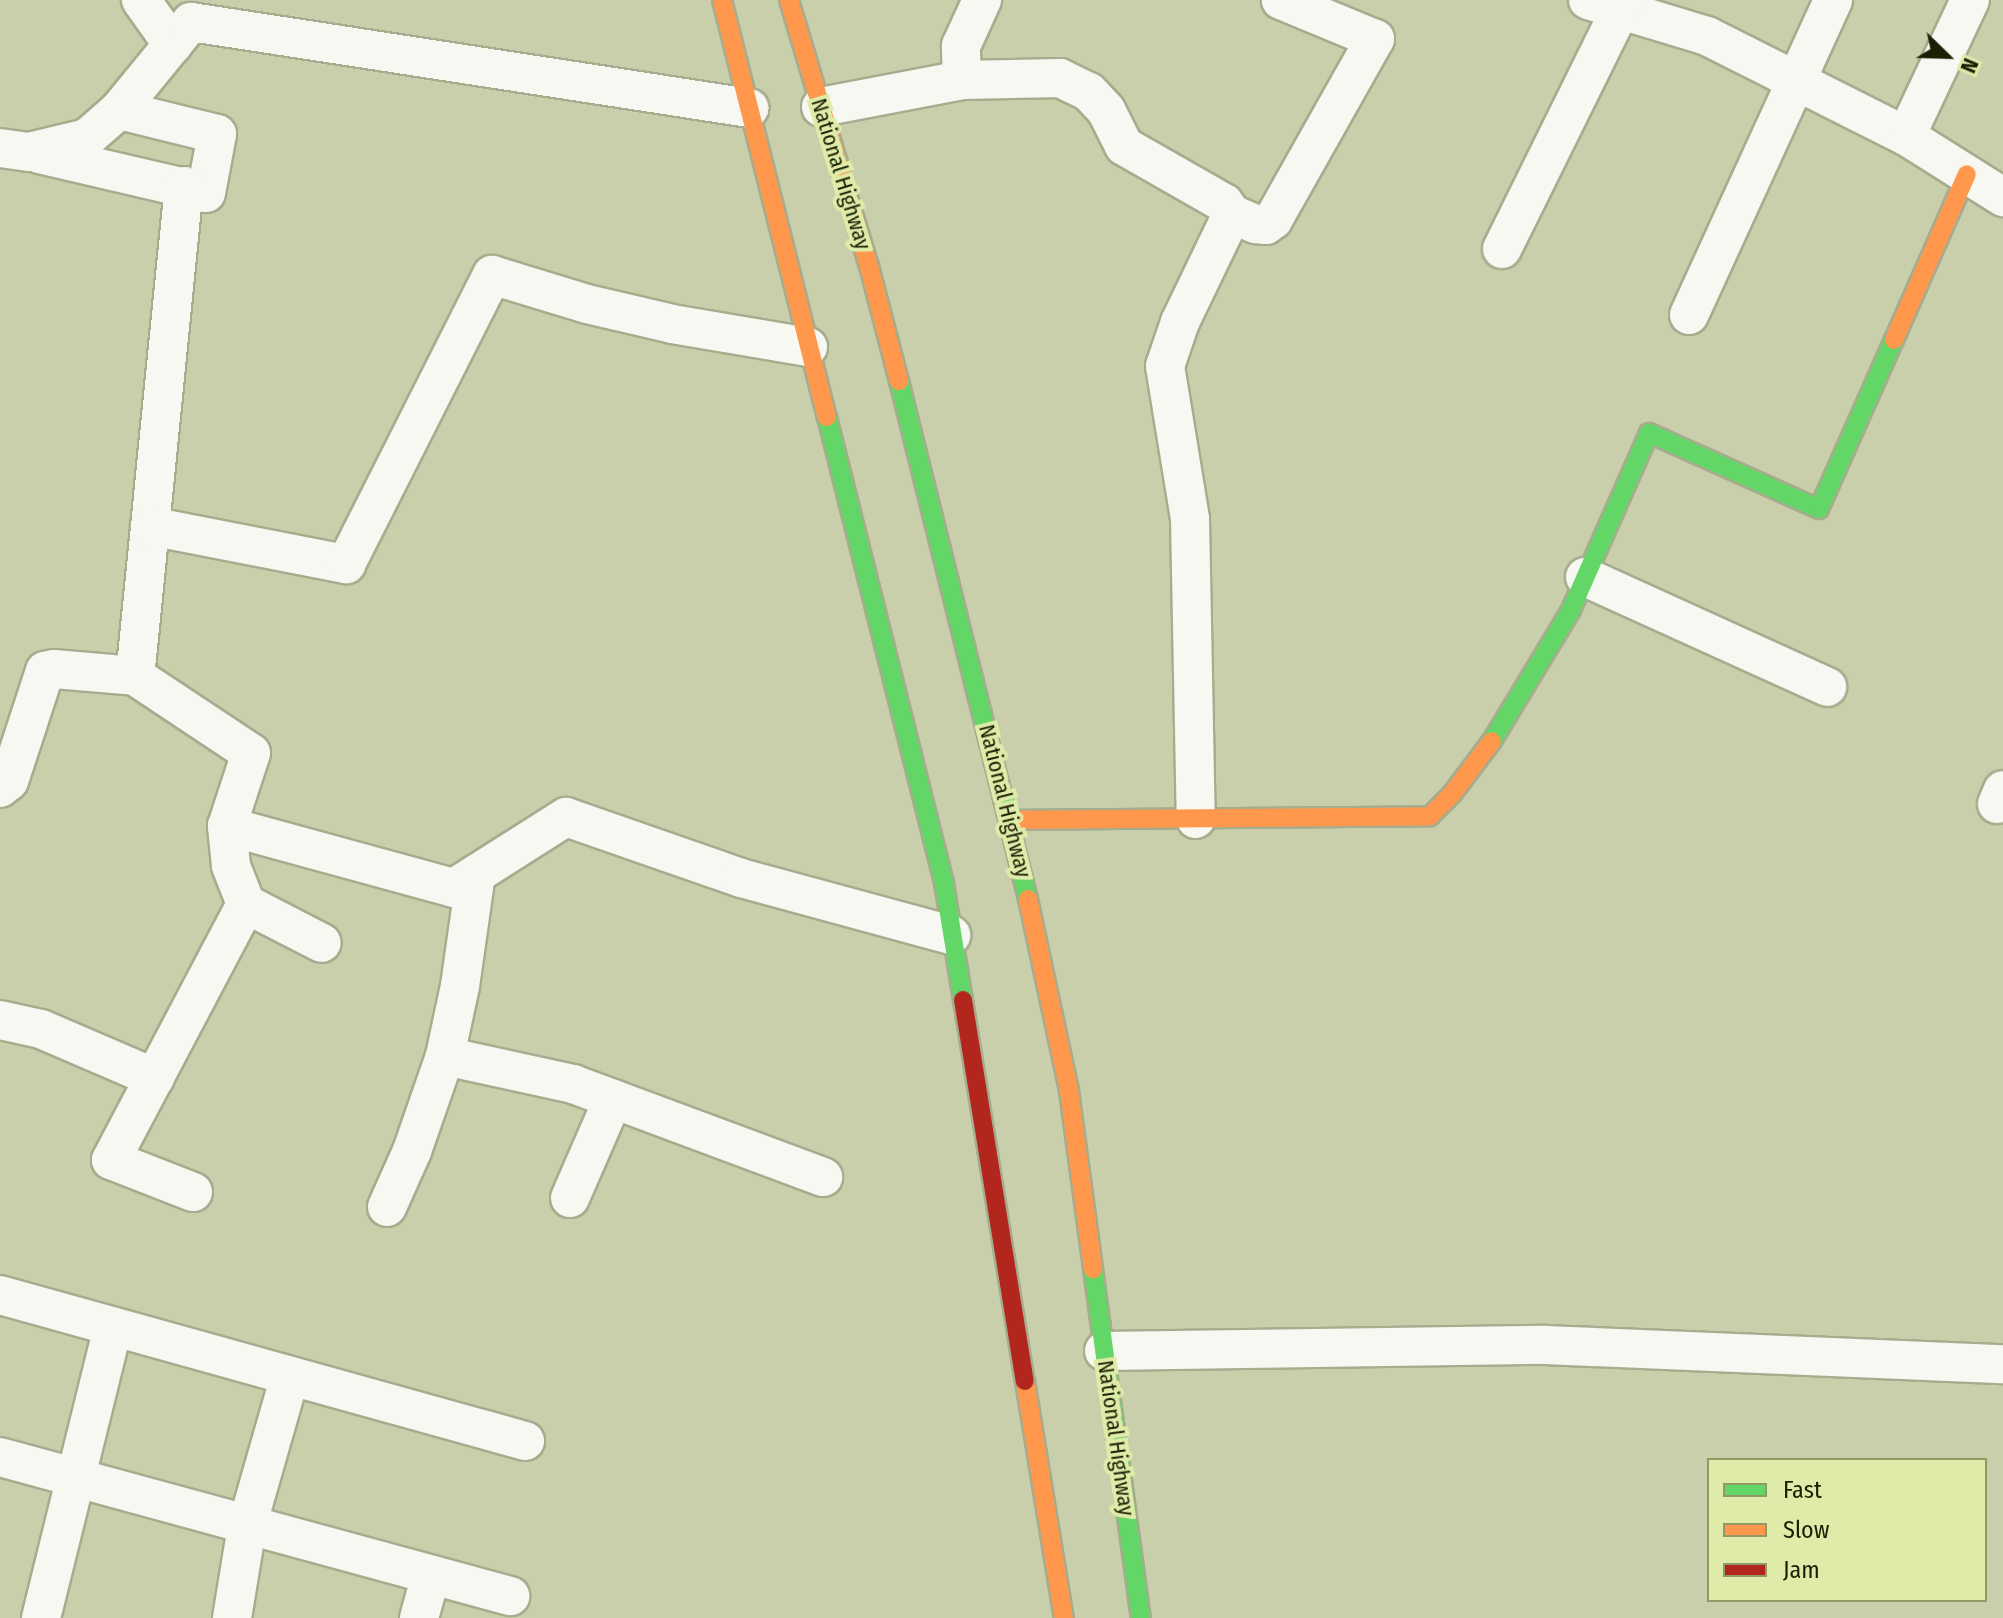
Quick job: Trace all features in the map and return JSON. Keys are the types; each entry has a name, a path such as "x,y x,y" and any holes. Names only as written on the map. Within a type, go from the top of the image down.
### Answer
{"main road":[{"path":"722,0 944,883 1064,1618"},
{"name":"National Highway","path":"789,0 869,266 1011,820 1069,1091 1141,1618"},
{"path":"1011,820 1430,816 1452,794 1499,731 1571,610 1649,433 1819,509 1967,174"}],"street":[{"path":"141,0 173,45"},
{"path":"962,80 961,46 982,0"},
{"path":"821,107 962,80 1060,78 1089,92 1106,110 1124,146 1224,203 1232,214 1266,225 1273,220 1375,39 1281,0"},
{"path":"1689,315 1833,0"},
{"path":"1906,136 1970,0"},
{"path":"1502,249 1605,4 1695,15 1795,80 1906,136 2003,197"},
{"path":"14,150 87,138 119,110 191,22 749,108"},
{"path":"14,150 206,193 217,134 119,110"},
{"path":"135,676 184,186"},
{"path":"1196,819 1190,519 1165,366 1180,322 1232,214"},
{"path":"150,526 346,564 492,275 587,304 672,324 808,347"},
{"path":"1585,577 1827,687"},
{"path":"0,788 9,781 45,671 54,669 135,676 251,753 227,826 231,866 246,904 322,943"},
{"path":"227,826 454,888 566,817 741,878 951,935"},
{"path":"387,1207 412,1151 445,1056 476,874"},
{"path":"193,1192 111,1160 246,904"},
{"path":"0,1020 41,1029 155,1078"},
{"path":"445,1056 573,1084 823,1177"},
{"path":"570,1198 613,1099"},
{"path":"0,1295 525,1441"},
{"path":"41,1618 113,1327"},
{"path":"1104,1351 1545,1345 2003,1364"},
{"path":"232,1618 247,1526 290,1376"},
{"path":"0,1457 75,1480 510,1596"},
{"path":"419,1618 431,1575"}],"traffic: fast":[{"path":"1492,741 1571,610 1649,433 1819,509 1894,340"},
{"path":"899,381 1028,899"},
{"path":"827,417 944,883 963,1000"},
{"path":"1093,1269 1141,1618"}],"traffic: slow":[{"path":"722,0 827,417"},
{"path":"789,0 869,266 899,381"},
{"path":"1894,340 1967,174"},
{"path":"1011,820 1430,816 1452,794 1492,741"},
{"path":"1028,899 1069,1091 1093,1269"},
{"path":"1025,1381 1064,1618"}],"traffic: jam":[{"path":"963,1000 1025,1381"}]}
